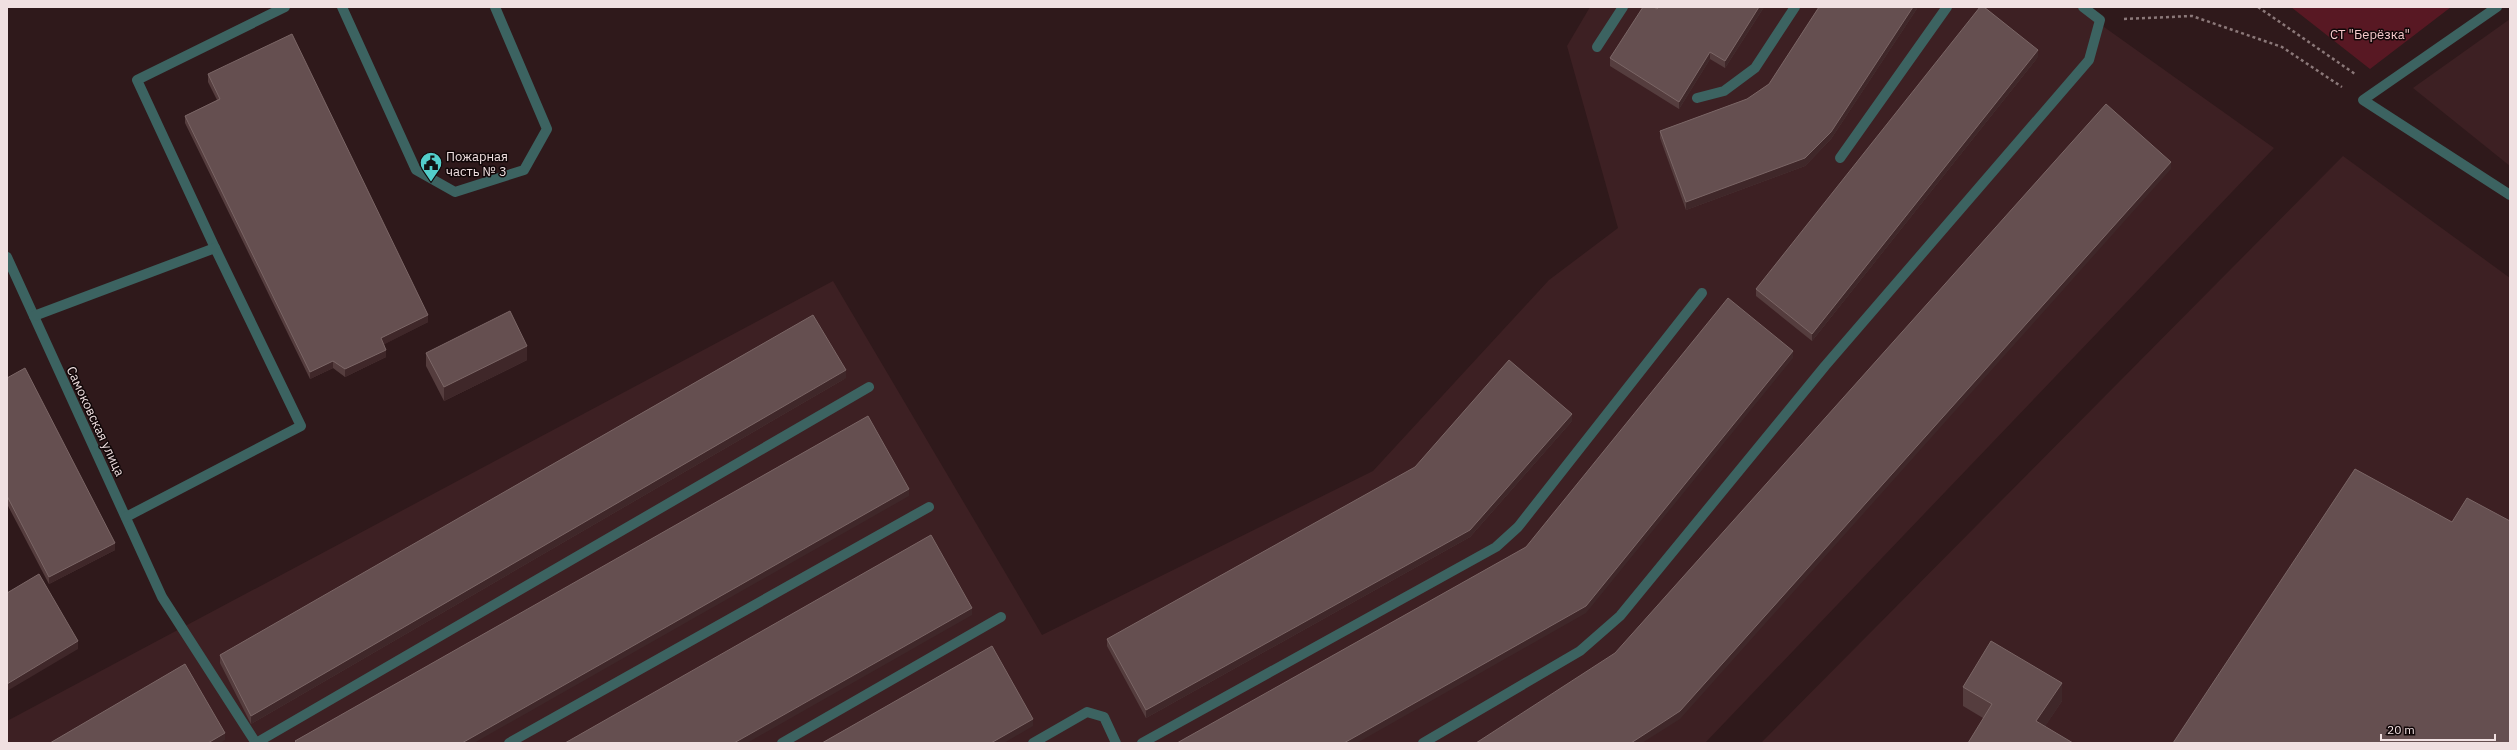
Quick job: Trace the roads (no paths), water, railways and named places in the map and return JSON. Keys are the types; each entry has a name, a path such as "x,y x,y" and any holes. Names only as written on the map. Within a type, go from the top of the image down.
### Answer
{"street":[{"path":"126,516 301,426 215,248 137,80 285,7"},
{"path":"342,7 416,170 455,192 524,170 547,129 496,7"},
{"path":"1598,47 1623,7"},
{"path":"1697,98 1724,90 1755,68 1795,7"},
{"path":"1840,158 1946,7"},
{"path":"1423,743 1580,651 1620,616 1825,366 2089,60 2100,20 2083,7"},
{"path":"2497,7 2363,100 2510,195"},
{"path":"34,316 215,248"},
{"name":"Самоковская улица","path":"7,257 162,597 256,743"},
{"path":"1142,743 1496,547 1518,527 1702,293"},
{"path":"256,743 869,387"},
{"path":"509,743 929,506"},
{"path":"782,743 1001,617"},
{"path":"1033,743 1087,712 1104,717 1116,743"}],"place":[{"name":"Пожарная часть № 3","path":"431,182"}],"park label":[{"name":"СТ \"Берёзка\"","path":"2370,34"}]}
